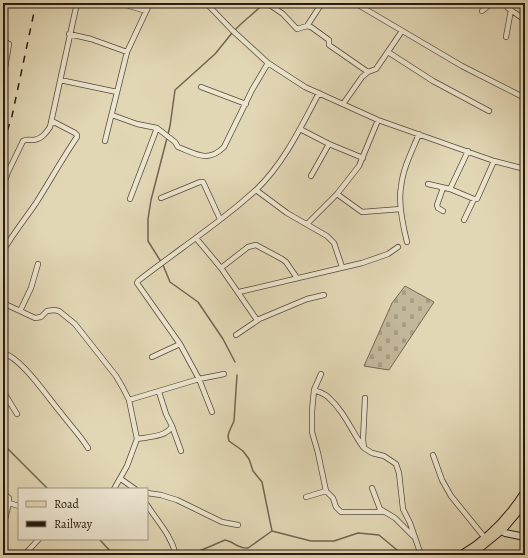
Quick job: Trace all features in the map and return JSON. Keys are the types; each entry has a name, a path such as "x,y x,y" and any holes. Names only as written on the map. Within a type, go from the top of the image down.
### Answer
{"main road":[{"path":"461,555 501,526 525,492"},
{"path":"471,555 525,503"},
{"path":"501,526 514,535 525,537"}],"street":[{"path":"3,8 5,3"},
{"path":"3,186 23,141 26,139 34,140 45,135 50,127 69,34 77,3"},
{"path":"120,3 146,11"},
{"path":"105,141 126,52 150,3"},
{"path":"206,3 268,63 300,84 378,120 494,161 525,169"},
{"path":"267,3 283,14 297,29 307,26 311,27 329,40 329,44 368,72"},
{"path":"307,26 322,3"},
{"path":"355,3 462,66 525,98"},
{"path":"482,11 492,3"},
{"path":"505,3 511,10 525,20"},
{"path":"506,37 511,10"},
{"path":"343,104 362,77 376,68 402,31"},
{"path":"69,34 91,39 126,52"},
{"path":"3,41 9,44 3,80"},
{"path":"388,52 433,81 489,111"},
{"path":"112,115 137,124 157,128 175,142 178,147 198,155 208,157 217,153 224,147 252,90 268,63"},
{"path":"60,80 117,92"},
{"path":"201,87 246,104"},
{"path":"212,412 199,379 180,344 137,283 256,190 284,156 319,93"},
{"path":"307,224 337,194 359,166 378,120"},
{"path":"3,251 13,234 37,202 62,158 77,138 76,133 52,121"},
{"path":"130,199 157,128"},
{"path":"300,129 329,144 363,158"},
{"path":"407,242 402,225 400,188 404,171 419,134"},
{"path":"311,176 329,144"},
{"path":"450,190 468,151"},
{"path":"464,220 474,200 478,199 494,161"},
{"path":"162,198 203,182 220,219"},
{"path":"428,184 450,190 474,200"},
{"path":"443,188 437,205 438,208 443,211"},
{"path":"256,190 287,213 327,236 334,243 342,267"},
{"path":"337,194 362,212 401,209"},
{"path":"196,238 221,268 258,320"},
{"path":"221,268 248,248 256,245 286,262 297,278"},
{"path":"239,292 362,263 382,257 398,247"},
{"path":"20,311 31,288 38,264"},
{"path":"236,335 258,320 299,302 324,295"},
{"path":"3,303 35,318 41,317 47,311 59,311 75,324 116,376 129,400 136,439 131,458 121,479 115,488"},
{"path":"152,358 180,344"},
{"path":"3,353 13,359 38,383 61,414 82,438 88,448"},
{"path":"129,400 199,379 224,374"},
{"path":"321,374 314,390 312,432 326,491 333,498 336,507 340,512 385,512"},
{"path":"314,390 328,396 347,420 357,439 364,448 372,453 384,456 396,464 399,473 403,509 421,555"},
{"path":"3,391 17,414"},
{"path":"159,392 166,414 181,450"},
{"path":"364,448 362,440 365,398"},
{"path":"136,439 164,434 170,430 172,426"},
{"path":"433,455 442,480 451,496 485,538"},
{"path":"121,479 134,488"},
{"path":"372,488 377,506 395,518 414,538"},
{"path":"306,497 326,491"},
{"path":"3,493 9,498 3,527"},
{"path":"148,493 178,500 222,522 238,525"},
{"path":"9,503 18,506"},
{"path":"148,506 163,527 174,547 176,555"},
{"path":"24,555 38,540"}],"green space":[{"path":"405,286 434,302 389,370 364,366 392,303"}],"waterway":[{"path":"235,30 264,3"},
{"path":"168,134 175,90 215,54 232,33"},
{"path":"167,138 151,200 148,219 148,241 163,265 170,282 198,302 223,339 235,362"},
{"path":"237,375 234,421 229,432 229,441 243,451 249,459 253,471 262,482 272,531"},
{"path":"3,437 8,449 47,488"},
{"path":"190,555 225,540 241,547 248,548 272,531 311,541 334,541 358,533 379,535 403,555"},
{"path":"100,540 114,555"}],"railway":[{"path":"3,144 12,116 36,3"}]}
